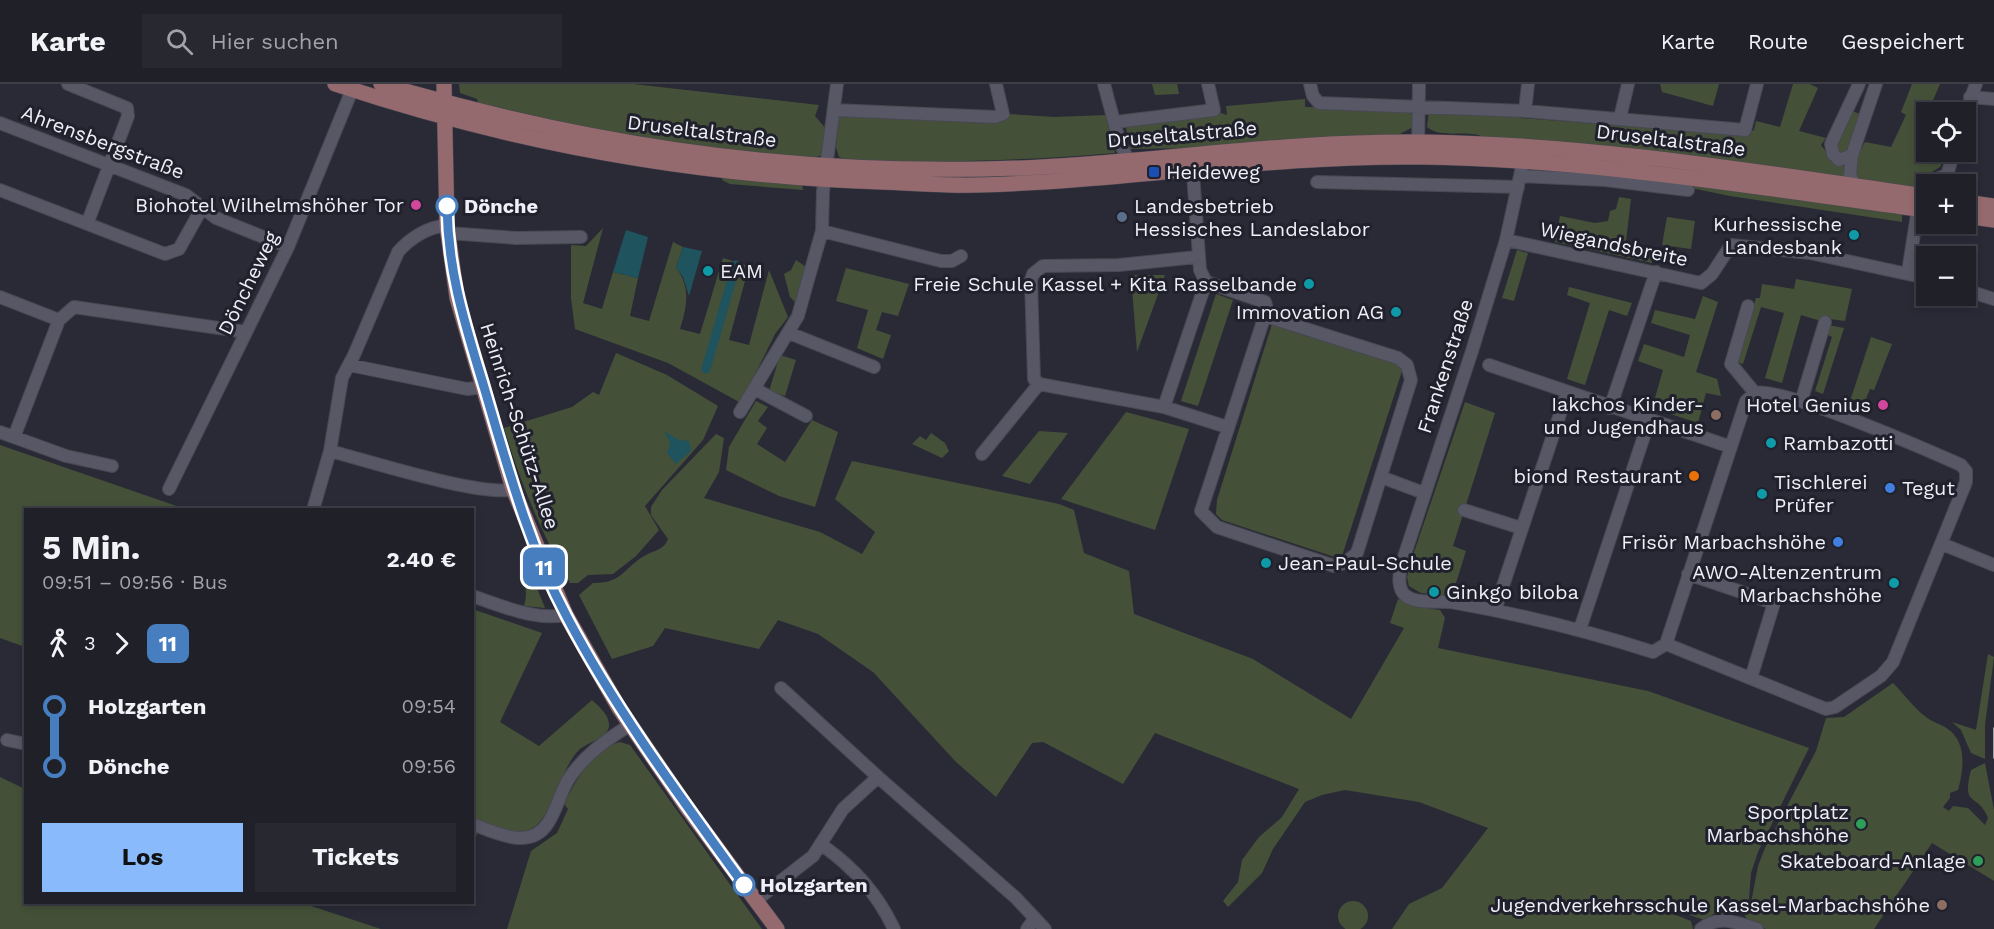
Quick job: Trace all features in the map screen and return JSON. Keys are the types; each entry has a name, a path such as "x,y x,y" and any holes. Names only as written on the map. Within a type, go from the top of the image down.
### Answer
{"main road":[{"name":"Druseltalstraße","path":"335,84 445,111 663,149 826,174 974,185 1192,161"},
{"name":"Druseltalstraße","path":"381,84 445,111"},
{"name":"Heinrich-Schütz-Allee","path":"444,84 448,229 457,298 513,489 566,615 630,725 777,929"},
{"name":"Druseltalstraße","path":"826,174 984,169 1128,159 1192,161 1297,159 1418,149 1631,155 1855,186 1916,201"},
{"name":"Druseltalstraße","path":"1525,153 1646,172 1916,202"},
{"path":"1976,204 1994,206"},
{"path":"1976,218 1994,220"}],"street":[{"path":"68,84 127,108 128,116 87,224"},
{"path":"740,412 798,316 822,231 826,174 837,84"},
{"path":"834,110 995,117 1003,114 996,84"},
{"path":"1104,84 1116,122 1120,144 1128,159"},
{"path":"1116,122 1214,110 1208,84"},
{"name":"Druseltalstraße","path":"1310,84 1313,96 1319,103 1525,111 1745,130 1757,84"},
{"path":"1418,149 1419,84"},
{"path":"1525,111 1528,84"},
{"path":"1620,118 1628,84"},
{"path":"1852,155 1839,160 1833,154 1831,144 1859,84"},
{"path":"1855,186 1850,175 1852,155 1876,84"},
{"path":"1969,102 1976,84"},
{"name":"Döncheweg","path":"169,489 288,247 352,90"},
{"path":"1970,97 1994,99"},
{"name":"Ahrensbergstraße","path":"0,123 186,195 216,218 288,247"},
{"name":"Frankenstraße","path":"1495,610 1406,596 1398,578 1506,240 1525,153"},
{"path":"1164,407 1206,282 1197,257 1192,161"},
{"path":"1317,182 1605,180 1688,190"},
{"path":"0,190 165,255 179,249 202,208"},
{"path":"315,508 330,451 342,378 403,245 437,226 516,238 581,237"},
{"path":"822,231 941,261 952,261 961,256"},
{"path":"1908,272 1916,234"},
{"name":"Wiegandsbreite","path":"1506,240 1701,283 1712,274 1731,245 1810,253 1916,275"},
{"path":"1197,257 1119,265 1043,266 1036,270 1032,280 1034,379 1039,384 1164,407 1227,427"},
{"path":"1610,408 1656,272"},
{"path":"1206,282 1265,302 1265,316 1227,427 1202,511 1217,527 1334,566 1345,563 1357,553 1381,477 1411,380 1407,365 1398,358 1265,316"},
{"path":"1976,293 1994,298"},
{"path":"0,297 59,320"},
{"path":"1748,306 1731,364 1755,393"},
{"path":"14,437 59,320 74,307 246,332"},
{"path":"1801,402 1825,322"},
{"path":"789,333 874,367"},
{"path":"349,365 467,389 484,387"},
{"path":"1490,365 1610,408 1731,447"},
{"path":"982,454 1039,384"},
{"path":"755,389 806,416"},
{"path":"1567,393 1495,610 1580,629 1653,652 1666,644 1746,401 1755,393 1768,393 1801,402 1961,465 1966,471 1966,482 1893,662 1881,676 1835,707 1826,709 1666,644"},
{"path":"1580,629 1649,421"},
{"path":"0,432 66,456 112,466"},
{"path":"330,451 475,488 503,492 513,489"},
{"path":"1381,477 1424,493"},
{"path":"1464,510 1521,528"},
{"path":"1942,544 1994,565"},
{"path":"1688,574 1774,603 1750,678"},
{"path":"474,597 536,616 550,618 566,615"},
{"path":"789,692 878,777 1045,929"},
{"path":"474,825 519,839 540,831 547,825 567,782 583,760 602,743 630,725"},
{"path":"7,740 24,744"},
{"path":"755,901 813,856 822,845 843,808 878,777"},
{"path":"822,845 867,883 884,906 894,929"},
{"path":"1027,929 1035,918"},
{"path":"1701,929 1724,919 1757,929"}],"green space":[{"path":"459,84 633,84 819,105 815,116 828,131 822,155 810,159 643,140 478,103 477,99 460,93"},
{"path":"1152,84 1177,84 1179,94 1155,95"},
{"path":"1660,84 1719,84 1713,106 1662,92"},
{"path":"1793,84 1810,84 1818,88 1799,131 1826,138 1821,145 1827,153 1856,158 1865,142 1891,147 1906,115 1901,112 1912,84 1940,84 1932,102 1916,102 1916,162 1942,162 1940,167 1930,174 1916,174 1916,190 1485,138 1471,134 1440,133 1427,127 1429,111 1520,113 1520,118 1744,135 1754,130 1756,121 1780,127"},
{"path":"1305,99 1305,107 1408,109 1413,116 1413,127 1394,137 1192,148 1130,149 1126,127 1218,112 1227,115 1226,106"},
{"path":"1847,109 1865,116 1843,159 1831,144"},
{"path":"1009,114 1054,117 1107,115 1115,153 1065,157 877,163 857,162 839,157 836,147 838,119 841,116 1005,119"},
{"path":"1539,168 1669,180 1902,214 1902,222 1691,188 1539,173"},
{"path":"723,177 802,185 803,190 730,184 722,180"},
{"path":"1619,197 1631,199 1626,241 1643,245 1642,250 1654,253 1652,263 1555,242 1560,216 1595,223 1608,221 1610,211 1616,209"},
{"path":"1667,217 1695,221 1691,249 1662,245"},
{"path":"603,228 583,303 602,309 613,272 638,278 630,316 649,321 673,242 683,247 676,267 686,290 680,329 700,334 723,258 749,266 729,340 749,345 769,270 788,317 775,334 741,403 668,363 575,329 571,298 571,245 586,246"},
{"path":"1517,250 1528,253 1514,301 1502,298"},
{"path":"796,260 809,269 800,298 795,302 790,297 784,274 791,270"},
{"path":"846,268 909,284 898,316 882,312 876,330 891,335 883,359 857,348 868,310 836,301"},
{"path":"1131,275 1165,275 1137,352"},
{"path":"1796,279 1852,289 1845,321 1822,318 1821,321 1801,315 1782,383 1765,378 1784,313 1761,307 1743,364 1737,362 1756,298 1760,298 1762,284 1794,289"},
{"path":"1569,287 1632,303 1627,316 1609,310 1585,385 1567,379 1590,303 1567,295"},
{"path":"1216,294 1233,300 1198,406 1181,401"},
{"path":"1703,296 1718,302 1696,372 1717,379 1721,396 1706,393 1698,423 1652,408 1663,370 1638,361 1644,344 1684,357 1690,335 1651,323 1655,310 1695,319"},
{"path":"1272,324 1395,362 1403,368 1341,559 1222,520 1216,514 1217,500"},
{"path":"1828,325 1844,328 1823,394 1815,391 1832,337 1826,334"},
{"path":"1871,337 1892,344 1874,390 1870,389 1863,406 1850,401"},
{"path":"616,353 667,375 718,406 703,440 645,506 659,530 636,556 613,574 588,575 578,583 570,583 532,508 504,428 572,407 593,392 599,395"},
{"path":"780,355 796,360 785,396 769,391"},
{"path":"756,401 768,407 758,421 767,428 757,444 785,462 812,420 838,432 815,507 779,496 726,470 729,447"},
{"path":"1465,402 1495,413 1453,546 1466,551 1452,596 1421,593 1409,586 1407,577"},
{"path":"1126,412 1189,429 1155,530 1061,499"},
{"path":"1039,431 1068,433 1030,484 1002,476"},
{"path":"931,433 945,443 949,451 942,458 912,444 920,436 926,440"},
{"path":"716,434 724,438 719,472 704,498 820,532 862,554 875,532 835,499 852,461 1059,504 1074,510 1084,553 1129,571 1134,614 1253,659 1351,719 1404,628 1390,623 1398,599 1414,606 1440,610 1445,618 1438,648 1648,691 1809,748 1758,852 1751,873 1749,899 1722,916 1715,913 1704,920 1661,905 1660,909 1691,921 1693,929 1392,929 1409,904 1442,888 1488,828 1419,802 1345,790 1322,795 1305,802 1273,849 1262,873 1228,907 1223,901 1238,882 1242,860 1259,837 1282,817 1299,789 1155,733 1123,784 1043,742 1032,743 996,797 956,762 873,672 818,634 778,620 759,649 665,628 653,646 612,659 579,595 593,583 603,583 617,578 646,555 664,545 668,539 651,515 651,507 662,490"},
{"path":"0,445 182,508 24,508 24,647 0,638"},
{"path":"521,553 545,608 524,606 526,593"},
{"path":"474,610 542,633 500,722 539,746 592,700 603,711 609,722 605,734 581,748 571,760 549,807 536,826 522,832 510,831 482,822 476,837 474,836"},
{"path":"1988,654 1994,657 1985,725 1985,759 1971,753 1961,730 1952,722 1976,730"},
{"name":"Sportplatz Marbachshöhe","path":"1893,683 1930,720 1943,726 1957,738 1962,755 1962,773 1958,790 1950,793 1950,798 1943,807 1949,811 1953,806 1968,808 1985,825 1988,818 1980,805 1969,795 1968,782 1971,770 1985,763 1994,810 1994,881 1932,843 1874,929 1766,929 1750,924 1742,911 1751,903 1758,866 1765,848 1816,751 1826,718 1844,717"},
{"path":"620,742 630,745 762,929 507,929 531,851 557,833 568,809 564,804 593,758 601,751"},
{"path":"0,777 24,789 24,904 305,904 381,929 0,929"},
{"path":"1347,902 1359,902 1367,910 1367,922 1359,930 1347,930 1339,922 1339,910"}],"water":[{"path":"626,230 648,237 638,278 613,272"},
{"path":"683,247 702,251 689,296 683,277 676,267"},
{"path":"664,431 679,440 689,441 691,451 676,464 667,453 670,443"}],"waterway":[{"path":"706,369 736,265"},
{"path":"1686,902 1705,913"}],"tram line":[{"path":"1994,728 1994,758"}],"bus line":[{"name":"11","path":"447,206 448,233 457,298 513,489 550,581 566,615 619,708 688,809 744,885"}],"place":[{"name":"Heideweg","path":"1154,172"},
{"name":"Biohotel Wilhelmshöher Tor","path":"416,205"},
{"name":"Dönche","path":"447,206"},
{"name":"Landesbetrieb Hessisches Landeslabor","path":"1122,217"},
{"name":"Kurhessische Landesbank","path":"1854,235"},
{"name":"EAM","path":"708,271"},
{"name":"Freie Schule Kassel + Kita Rasselbande","path":"1309,284"},
{"name":"Immovation AG","path":"1396,312"},
{"name":"Hotel Genius","path":"1883,405"},
{"name":"Iakchos Kinder- und Jugendhaus","path":"1716,415"},
{"name":"Rambazotti","path":"1771,443"},
{"name":"biond Restaurant","path":"1694,476"},
{"name":"Tegut","path":"1890,488"},
{"name":"Tischlerei Prüfer","path":"1762,494"},
{"name":"Frisör Marbachshöhe","path":"1838,542"},
{"name":"Jean-Paul-Schule","path":"1266,563"},
{"name":"AWO-Altenzentrum Marbachshöhe","path":"1894,583"},
{"name":"Ginkgo biloba","path":"1434,592"},
{"name":"Sportplatz Marbachshöhe","path":"1861,824"},
{"name":"Skateboard-Anlage","path":"1978,861"},
{"name":"Holzgarten","path":"744,885"},
{"name":"Jugendverkehrsschule Kassel-Marbachshöhe","path":"1942,905"}]}
